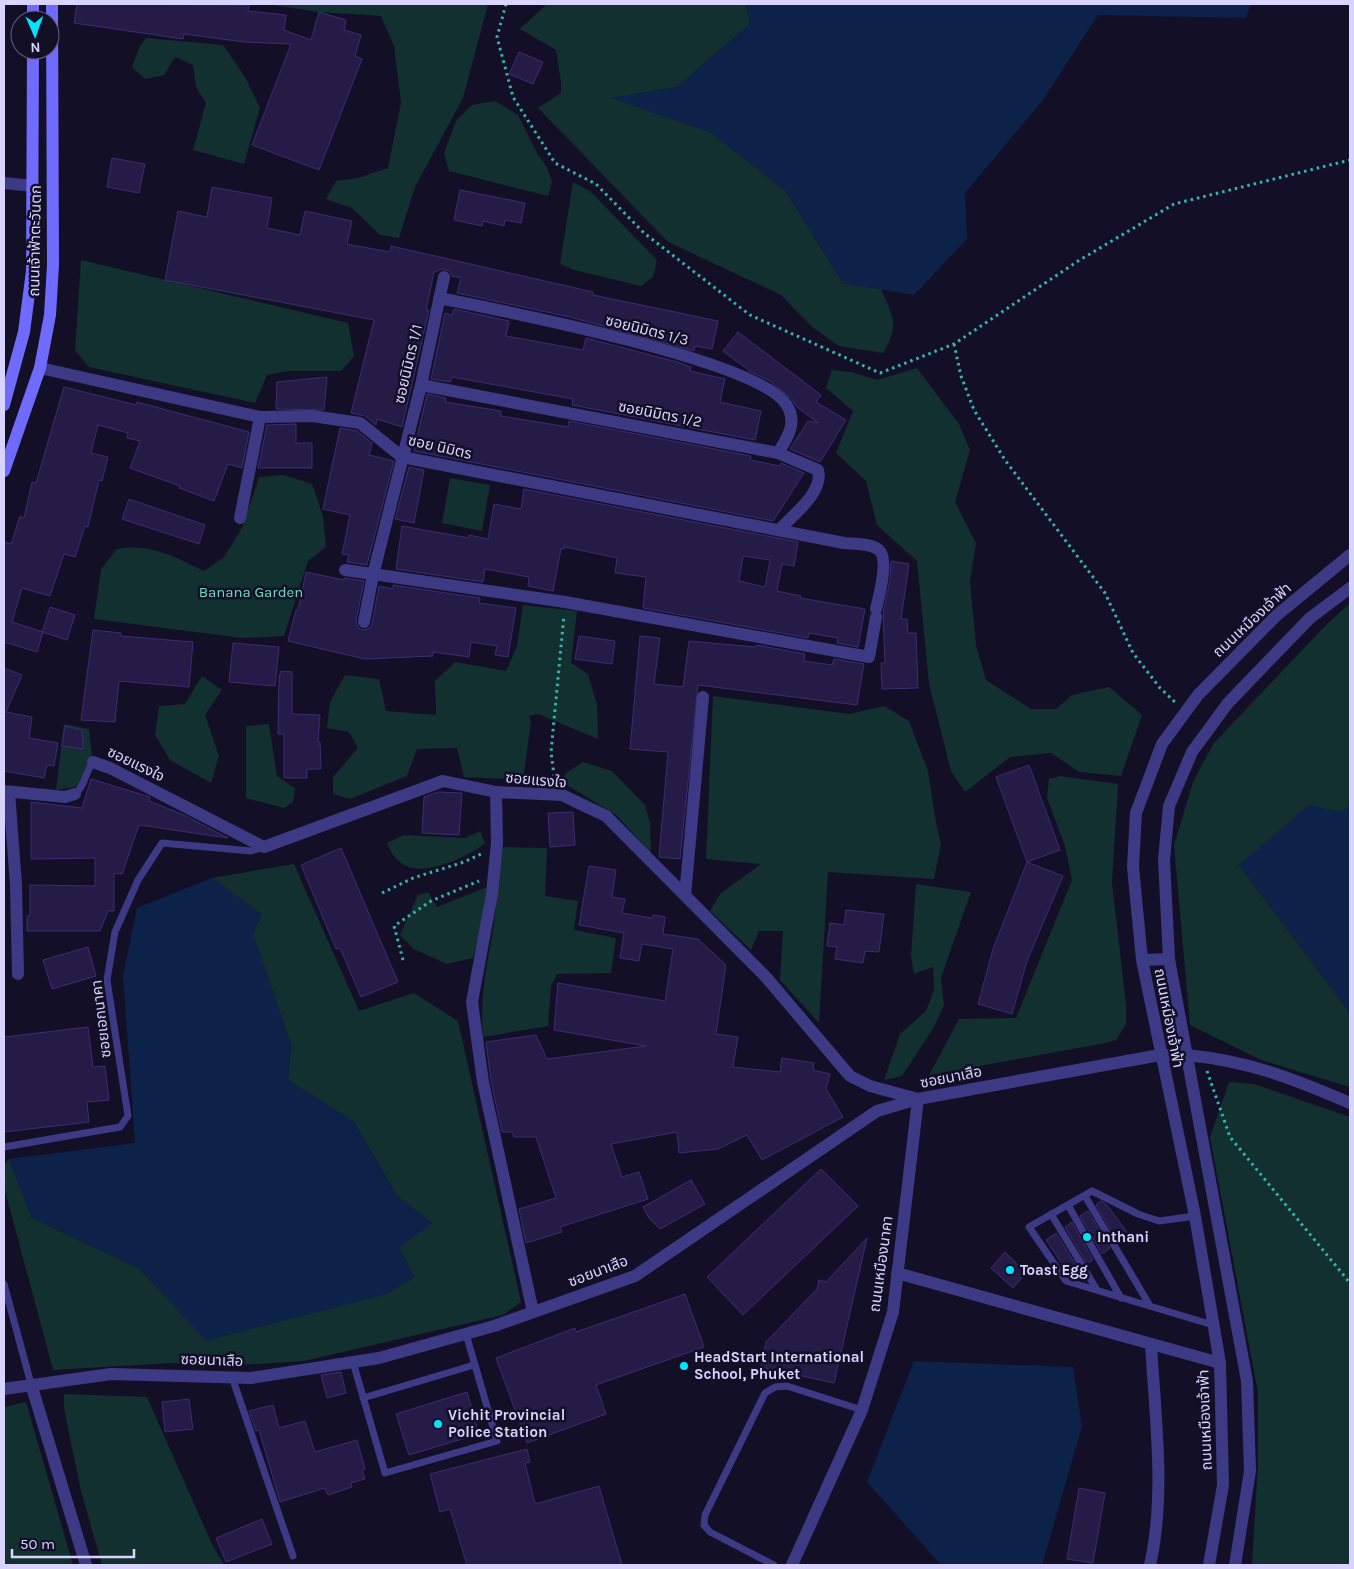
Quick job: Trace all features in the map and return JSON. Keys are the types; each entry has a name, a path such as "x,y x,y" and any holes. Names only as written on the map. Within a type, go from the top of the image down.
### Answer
{"main road":[{"name":"ถนนเจ้าฟ้าตะวันตก","path":"5,466 10,437 40,368 50,315 53,265 52,4"},
{"name":"ถนนเจ้าฟ้าตะวันตก","path":"4,405 24,332 31,288 33,60"},
{"path":"4,376 15,367"}],"street":[{"path":"4,183 33,186"},
{"name":"ซอยนิมิตร 1/1","path":"364,622 373,575 421,385 444,277"},
{"name":"ซอยนิมิตร 1/3","path":"439,298 676,352 743,376 777,395 786,404 791,415 792,430 778,453"},
{"name":"ซอย นิมิตร","path":"40,368 260,417 312,416 360,423 402,457 780,529 844,543 872,546 880,551 883,569 869,657 566,602"},
{"name":"ซอยนิมิตร 1/2","path":"421,385 778,453 818,470 820,478 818,487 780,529"},
{"path":"240,518 260,417"},
{"name":"ถนนเหมืองเจ้าฟ้า","path":"1209,1565 1223,1485 1220,1363 1195,1216 1160,1055 1142,960 1133,868 1136,813 1162,744 1198,695 1277,615 1350,555"},
{"path":"345,570 566,602"},
{"name":"ถนนเหมืองเจ้าฟ้า","path":"1235,1565 1250,1471 1247,1382 1169,959 1164,860 1169,806 1192,752 1228,703 1310,618 1350,588"},
{"path":"685,896 703,697"},
{"name":"ซอยแรงใจ","path":"93,762 110,768 264,847 443,781 496,792 562,795 606,816 765,976 850,1076 870,1086 918,1099"},
{"path":"18,974 16,885 6,791 65,797 75,794"},
{"path":"496,792 497,846 494,875 472,1002 483,1082 534,1312"},
{"path":"1142,960 1169,959"},
{"name":"ซอยนาเสือ","path":"4,1389 111,1374 251,1378 379,1358 466,1334 635,1276 877,1111 918,1099 1160,1055 1186,1055 1223,1058 1283,1074 1350,1103"},
{"name":"ถนนเหมืองนาคา","path":"792,1565 862,1410 893,1312 918,1099"},
{"path":"897,1273 1220,1363"},
{"path":"1150,1565 1155,1543 1158,1486 1151,1344"},
{"path":"31,1384 86,1565"}],"lane":[{"path":"75,794 82,789 87,770 93,762"},
{"name":"ซอยเอกนาคา","path":"4,1147 120,1127 128,1116 107,980 115,932 138,880 162,843 250,851 264,847"},
{"path":"1195,1216 1159,1221 1138,1214 1092,1191 1029,1227 1066,1281 1214,1325"},
{"path":"1085,1196 1150,1306"},
{"path":"1068,1205 1121,1298"},
{"path":"1051,1214 1096,1290"},
{"path":"4,1284 31,1384"},
{"path":"353,1362 385,1473 497,1441 466,1334"},
{"path":"363,1398 474,1365"},
{"path":"232,1377 294,1556"},
{"path":"774,1565 710,1532 704,1525 705,1515 765,1393 775,1387 787,1386 862,1410"}],"path":[{"path":"506,4 496,37 513,97 555,163 596,184 644,233 750,315 880,373 954,344 1078,261 1174,204 1350,160"},
{"path":"954,344 961,376 974,410 1004,460 1105,593 1133,653 1160,688 1185,712"},
{"path":"562,795 556,786 551,752 558,658 566,602"},
{"path":"382,893 413,878 464,862 497,846"},
{"path":"403,960 394,926 431,901 494,875"},
{"path":"1202,1056 1230,1137 1350,1283"}],"green space":[{"path":"266,4 488,4 463,98 415,187 399,238 380,235 352,208 326,199 336,181 358,178 388,168 401,103 394,46 381,16 319,12"},
{"path":"547,4 746,4 750,24 677,87 612,98 710,132 785,190 843,283 881,289 893,321 892,335 883,353 839,346 812,327 781,295 668,242 538,108 561,93 556,50 520,29"},
{"path":"146,38 223,45 245,77 260,108 244,164 193,150 206,103 196,87 193,65 175,57 164,75 145,79 132,67 140,46"},
{"path":"495,101 518,115 538,155 547,167 552,182 548,196 449,171 444,153 456,121 472,105"},
{"path":"573,182 590,191 657,260 653,277 641,286 574,270 560,264"},
{"path":"81,260 348,323 354,356 341,371 288,371 267,375 255,403 89,367 75,350"},
{"path":"917,368 959,424 970,450 955,502 976,543 970,581 976,645 986,680 1031,709 1056,709 1072,695 1109,687 1142,715 1121,776 1079,772 1051,753 1010,757 965,792 951,771 929,684 917,561 877,525 866,481 836,453 853,411 826,388 832,370 851,372 877,380"},
{"name":"Banana Garden","path":"284,475 312,484 323,516 326,547 308,561 284,636 242,638 94,619 101,569 117,549 141,548 162,552 204,571 224,557 242,528 259,477"},
{"path":"450,478 490,485 482,531 442,523"},
{"path":"1350,603 1350,807 1341,812 1309,806 1239,865 1350,1013 1350,1087 1261,1060 1190,1025 1174,845 1193,782 1213,744 1325,626"},
{"path":"523,605 577,611 571,663 588,674 597,705 598,739 538,714 529,716 531,722 523,780 464,777 457,748 417,749 407,776 350,799 333,794 333,777 358,748 349,732 327,728 330,702 345,675 379,679 386,711 436,715 435,681 455,662 506,671 517,646"},
{"path":"202,676 222,690 205,715 219,756 211,783 170,760 155,735 159,706 185,704"},
{"path":"713,696 849,714 884,706 909,721 928,771 941,844 934,879 828,872 819,1023 780,980 783,931 759,931 751,950 710,911 720,894 761,864 706,859"},
{"path":"64,724 89,729 92,756 80,786 56,790"},
{"path":"269,724 277,776 295,788 293,802 284,808 246,798 246,726"},
{"path":"583,762 612,771 645,805 650,823 651,853 616,815 562,782 566,773"},
{"path":"1060,776 1118,784 1112,883 1126,1004 1126,1024 1116,1040 1101,1044 929,1075 959,1019 1016,1018 1072,880 1065,846 1047,798 1049,779"},
{"path":"480,831 485,843 461,858 431,868 421,869 404,865 393,855 387,843 404,835 465,838"},
{"path":"501,847 547,848 545,896 578,901 574,930 616,938 611,973 557,974 551,986 548,1026 483,1037 482,1011 484,987 495,914"},
{"path":"294,864 359,1011 414,993 458,1021 521,1302 503,1315 304,1361 225,1366 172,1363 53,1370 4,1187 4,1165 9,1159 32,1218 140,1269 206,1340 386,1294 414,1277 399,1247 432,1223 397,1196 354,1122 288,1080 291,1045 253,934 261,914 212,878"},
{"path":"916,884 971,892 941,978 944,1005 934,1027 902,1076 884,1080 900,1034 926,1011 934,990 933,967 914,974 911,956"},
{"path":"487,887 483,918 473,958 447,964 414,949 400,935 418,895 428,892 437,907"},
{"path":"1229,1082 1254,1084 1350,1117 1350,1565 1252,1565 1258,1464 1258,1393 1210,1137"},
{"path":"64,1394 147,1397 211,1542 224,1565 102,1565 81,1491 64,1409"},
{"path":"26,1402 73,1565 4,1565 4,1407"}],"water":[{"path":"746,4 1251,4 1246,18 1098,15 1043,100 965,193 967,239 914,295 843,283 785,190 710,132 611,98 677,87 750,24"},
{"path":"1309,805 1341,812 1350,807 1350,1013 1239,865"},
{"path":"212,878 261,914 253,934 291,1045 288,1080 354,1122 397,1196 432,1223 399,1247 414,1277 386,1294 206,1341 140,1269 32,1218 9,1159 135,1143 123,976 137,908"},
{"path":"914,1361 1073,1367 1082,1426 1042,1565 941,1565 867,1482"}],"building":[{"path":"77,4 249,5 248,11 286,15 284,30 311,40 319,12 346,20 344,30 361,35 355,56 362,59 319,170 252,145 291,44 244,42 184,34 183,39 74,23"},
{"path":"519,52 543,62 533,84 509,74"},
{"path":"112,158 145,164 139,193 107,187"},
{"path":"212,187 272,198 267,228 300,235 305,211 352,221 347,244 390,252 391,246 593,292 593,295 718,321 712,349 695,346 694,351 570,317 457,293 461,278 452,276 449,271 442,269 434,272 426,310 429,310 402,427 377,419 376,425 365,416 351,413 374,320 165,280 178,211 207,217"},
{"path":"460,190 525,203 521,223 505,220 504,226 483,221 482,226 454,220"},
{"path":"454,309 509,321 506,336 583,350 586,338 677,362 691,367 690,371 725,379 720,402 761,411 755,440 572,405 573,399 452,377 450,382 431,379 445,313 452,315"},
{"path":"738,332 821,395 816,402 846,420 820,462 790,449 808,421 818,423 797,407 791,398 770,381 751,372 723,351"},
{"path":"327,377 324,410 276,409 277,382"},
{"path":"64,387 136,405 137,402 249,432 242,468 228,464 214,501 179,488 180,486 130,468 140,441 127,438 128,433 98,425 91,453 108,457 102,481 99,480 88,527 85,526 75,557 64,554 50,596 22,588 12,622 43,632 37,652 4,642 4,542 11,544 20,516 24,518 32,482 36,483"},
{"path":"427,394 446,398 445,402 501,411 501,416 568,427 569,421 751,456 750,460 780,466 781,463 804,473 773,521 414,451"},
{"path":"296,424 296,443 312,443 312,468 258,468 267,425"},
{"path":"340,428 357,431 372,443 369,455 394,461 367,565 347,562 349,555 342,554 350,515 323,509"},
{"path":"409,467 424,470 414,523 395,519"},
{"path":"524,489 798,542 794,566 782,564 777,591 801,596 800,598 865,609 858,647 837,643 838,638 809,633 808,638 643,608 646,577 615,573 617,558 565,547 561,549 553,591 528,586 529,577 485,569 483,582 396,569 402,526 469,538 469,535 488,539 494,504 521,509","holes":["743,556 770,560 765,587 739,581"]},
{"path":"129,499 205,525 199,544 122,519"},
{"path":"891,561 909,564 901,619 907,619 908,633 916,633 918,688 882,689 881,663 885,663 883,613 890,580"},
{"path":"306,572 344,580 344,578 364,581 356,621 358,628 363,630 370,628 372,624 379,586 393,589 393,585 480,598 479,603 516,608 508,657 495,655 497,646 471,642 469,657 433,652 433,656 365,659 288,641 296,610 298,610"},
{"path":"50,607 75,615 67,640 42,632"},
{"path":"93,630 121,633 121,636 193,642 189,687 119,681 115,722 81,720"},
{"path":"579,636 615,641 612,664 575,659"},
{"path":"640,636 660,638 654,684 683,687 689,641 756,647 757,645 805,654 804,661 832,665 834,659 864,664 857,705 698,685 680,859 659,857 668,752 630,749"},
{"path":"233,643 279,647 275,686 229,682"},
{"path":"4,668 22,675 6,712 32,717 29,738 58,743 54,766 47,765 44,778 4,771"},
{"path":"281,671 292,672 292,714 320,715 318,742 320,742 321,769 307,769 307,778 284,778 284,734 278,734 279,677"},
{"path":"65,726 82,730 83,749 62,746"},
{"path":"1029,765 1060,850 1027,862 996,777"},
{"path":"91,779 150,797 149,801 184,815 228,838 139,825 122,874 114,873 114,911 108,911 100,931 27,931 27,916 30,916 30,885 95,886 95,858 31,859 31,802 82,808"},
{"path":"438,792 462,793 459,835 422,833 424,797"},
{"path":"573,812 575,845 550,847 548,813"},
{"path":"341,848 398,982 361,997 340,948 336,949 301,865"},
{"path":"1027,862 1063,876 1027,961 1012,1014 978,1004 993,949"},
{"path":"589,866 616,870 612,897 625,899 622,913 652,918 653,915 665,917 663,934 698,939 726,965 716,1034 738,1037 733,1067 780,1072 782,1058 814,1063 813,1070 830,1074 826,1089 843,1117 762,1160 747,1135 718,1149 679,1153 677,1132 611,1144 622,1177 639,1172 648,1199 560,1227 562,1232 526,1243 519,1209 556,1198 536,1137 514,1137 512,1132 502,1132 491,1081 486,1042 536,1035 547,1059 646,1046 554,1030 558,983 665,1001 673,949 642,944 639,961 620,958 624,933 579,925"},
{"path":"846,910 884,914 879,952 865,951 863,963 835,959 837,947 827,946 830,923 844,925"},
{"path":"88,947 96,976 52,989 43,960"},
{"path":"88,1027 93,1067 105,1066 109,1100 87,1102 89,1122 4,1132 4,1037"},
{"path":"821,1169 858,1206 743,1315 707,1277"},
{"path":"691,1180 705,1204 660,1229 649,1218 643,1207"},
{"path":"1101,1201 1107,1205 1129,1235 1118,1242 1096,1205"},
{"path":"1088,1211 1110,1248 1102,1254 1080,1216"},
{"path":"1072,1222 1093,1260 1087,1264 1065,1227"},
{"path":"1056,1233 1079,1270 1070,1276 1046,1240"},
{"path":"867,1238 834,1383 761,1367 766,1342 817,1289 819,1280 826,1282"},
{"path":"1005,1252 1026,1273 1013,1288 991,1268"},
{"path":"685,1294 704,1347 596,1385 606,1414 527,1443 496,1358 575,1328 576,1332"},
{"path":"341,1372 346,1393 327,1398 321,1375"},
{"name":"Vichit Provincial Police Station","path":"467,1392 479,1434 409,1455 396,1414"},
{"path":"189,1399 193,1429 165,1432 162,1402"},
{"path":"273,1405 279,1428 305,1421 315,1452 357,1440 365,1469 362,1470 365,1479 351,1483 352,1487 328,1495 325,1488 280,1502 259,1430 256,1431 249,1411"},
{"path":"527,1449 530,1462 525,1463 535,1504 599,1486 622,1565 467,1565 450,1509 440,1512 430,1474"},
{"path":"1079,1488 1105,1493 1093,1563 1067,1559"},
{"path":"262,1519 272,1544 226,1562 216,1538"}],"place":[{"name":"Inthani","path":"1087,1237"},
{"name":"Toast Egg","path":"1010,1270"},
{"name":"HeadStart International School, Phuket","path":"684,1366"},
{"name":"Vichit Provincial Police Station","path":"438,1424"}]}
